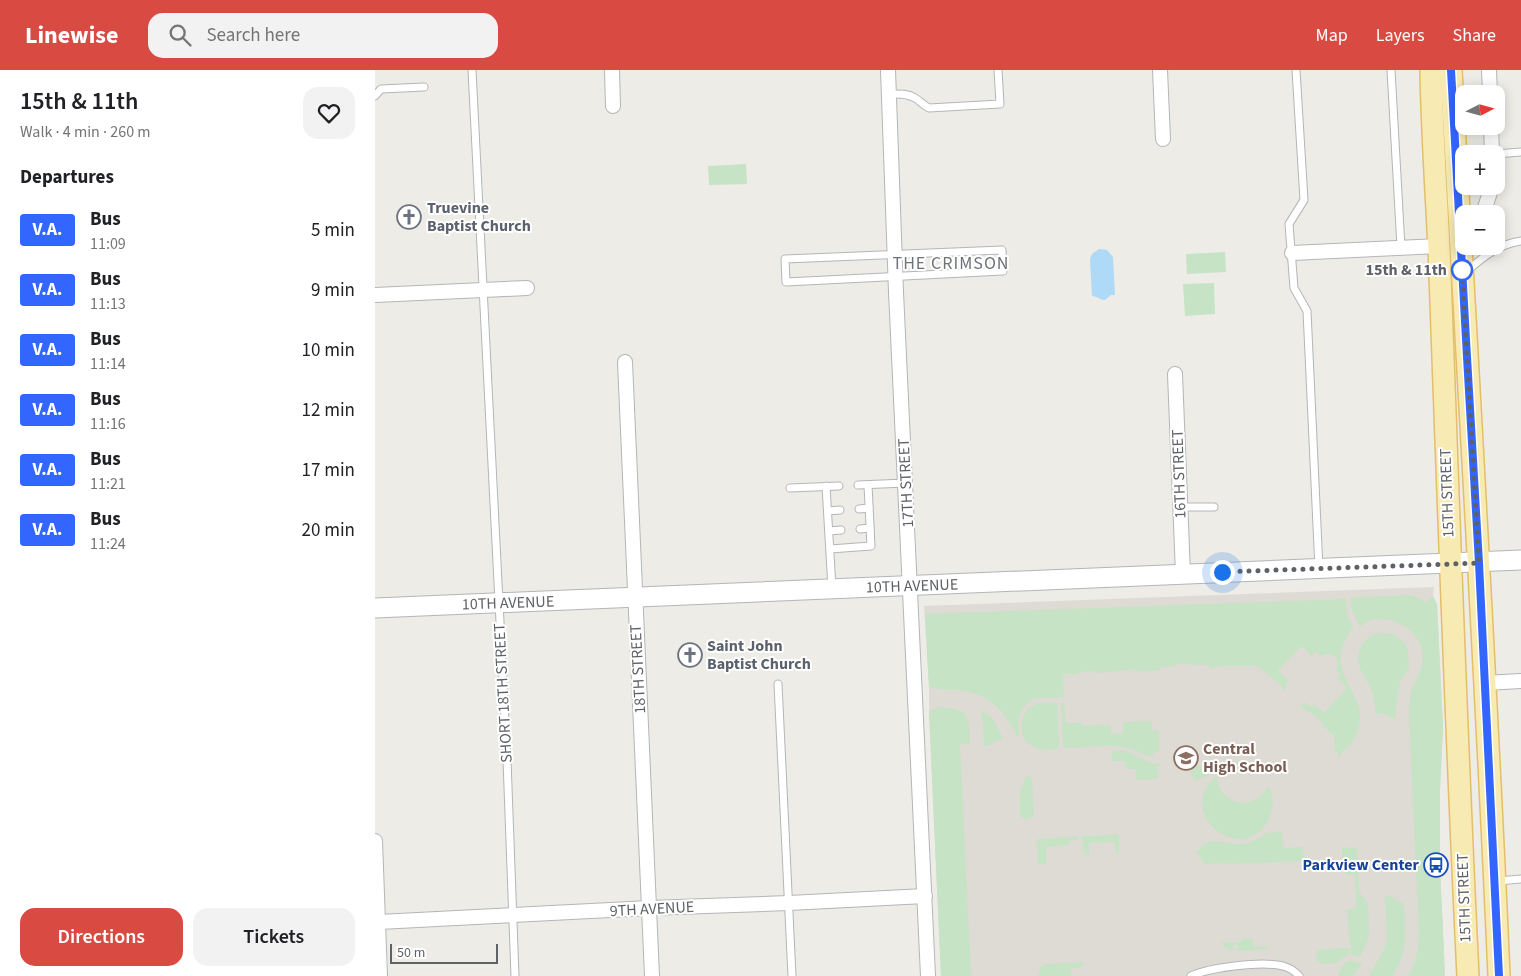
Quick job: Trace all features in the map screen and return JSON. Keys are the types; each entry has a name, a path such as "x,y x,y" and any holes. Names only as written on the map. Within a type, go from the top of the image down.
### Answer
{"main road":[{"name":"15TH STREET","path":"1431,70 1439,246 1449,563 1467,976"},
{"name":"15TH STREET","path":"1451,70 1460,205"},
{"path":"1437,218 1455,236"},
{"path":"1439,246 1463,275"},
{"name":"15TH STREET","path":"1462,255 1499,976"},
{"name":"10TH AVENUE","path":"375,608 1521,560"}],"street":[{"path":"612,70 613,106"},
{"name":"17TH STREET","path":"888,70 928,976"},
{"path":"1160,70 1163,140"},
{"path":"1489,70 1490,85"},
{"path":"1292,253 1439,246"},
{"path":"375,295 527,288"},
{"name":"18TH STREET","path":"625,362 652,976"},
{"name":"16TH STREET","path":"1175,374 1183,574"},
{"path":"1485,683 1521,681"},
{"path":"375,841 380,976"},
{"name":"9TH AVENUE","path":"379,922 925,896"}],"lane":[{"name":"SHORT 18TH STREET","path":"472,70 507,760 515,976"},
{"path":"889,94 905,94 914,97 929,108 999,104 998,70"},
{"path":"1296,70 1304,200 1289,224 1294,288 1307,311 1319,569"},
{"path":"1391,70 1401,247"},
{"path":"375,96 381,89 424,87"},
{"path":"1505,153 1521,152"},
{"path":"1463,275 1489,252 1510,242 1521,241"},
{"path":"1003,250 1003,271 786,282 785,259 895,254 1003,250"},
{"path":"858,485 906,484"},
{"path":"830,549 871,546 868,485"},
{"path":"826,486 832,589"},
{"path":"790,488 839,486"},
{"path":"1181,507 1214,507"},
{"path":"859,509 869,508"},
{"path":"828,510 841,510"},
{"path":"860,529 870,528"},
{"path":"829,532 841,530"},
{"path":"778,684 792,976"},
{"path":"1495,881 1521,879"},
{"path":"1191,976 1211,969 1267,965 1283,966 1295,971 1299,976"}],"shaded area":[{"name":"Central High School","path":"1434,587 1433,596 1437,604 1443,727 1440,790 1440,868 1445,976 941,976 924,606"}],"green space":[{"path":"746,164 747,184 709,185 708,166"},
{"path":"1225,252 1226,272 1187,274 1186,254"},
{"path":"1214,283 1215,314 1185,316 1183,284"},
{"path":"1410,595 1426,602 1433,596 1437,604 1443,727 1440,790 1440,868 1445,976 1408,976 1415,961 1419,933 1409,708 1412,690 1423,660 1422,652 1417,638 1407,628 1393,621 1375,620 1367,622 1360,627 1351,608 1350,598"},
{"path":"1346,599 1347,615 1353,627 1342,648 1341,663 1343,672 1359,707 1360,716 1359,726 1352,743 1343,750 1339,758 1337,752 1335,752 1334,736 1323,726 1324,724 1301,706 1304,702 1311,707 1314,704 1324,713 1347,688 1337,678 1341,674 1336,670 1338,662 1335,656 1325,654 1321,656 1316,651 1312,656 1301,646 1278,671 1289,681 1285,684 1287,686 1284,691 1283,687 1257,666 1217,666 1209,668 1209,665 1175,664 1175,666 1160,667 1160,670 1138,671 1137,669 1063,674 1064,697 1033,699 1028,703 1020,715 1018,725 1019,736 1017,737 1003,713 983,697 965,691 929,687 925,614"},
{"path":"1377,633 1392,634 1403,641 1408,649 1409,668 1401,680 1395,719 1383,714 1376,714 1369,684 1359,665 1358,655 1362,646 1368,638"},
{"path":"1064,702 1066,723 1082,723 1083,726 1111,725 1111,734 1123,733 1123,722 1152,721 1152,731 1159,731 1159,752 1153,752 1154,757 1116,746 1063,748 1061,703"},
{"path":"1057,703 1059,748 1036,748 1026,742 1022,724 1027,710 1037,704"},
{"path":"938,707 952,708 965,713 969,723 970,744 960,744 971,976 941,976 929,712"},
{"path":"983,711 993,719 1003,738 987,746 984,745 981,713"},
{"path":"1124,750 1154,764 1160,763 1160,766 1157,766 1158,779 1136,780 1136,769 1125,769 1125,761 1112,761 1112,751"},
{"path":"1217,765 1217,768 1204,778 1194,780 1194,777 1191,777 1191,766"},
{"path":"1030,776 1032,780 1034,816 1026,820 1020,816 1020,791 1026,777"},
{"path":"1216,776 1222,792 1229,799 1242,803 1260,797 1268,786 1273,802 1272,811 1269,819 1258,833 1244,839 1230,837 1217,831 1207,820 1202,806 1205,791"},
{"path":"1282,832 1283,848 1303,847 1304,861 1205,864 1196,853 1201,847 1210,842 1244,844 1266,833"},
{"path":"1119,835 1119,853 1116,853 1115,842 1089,843 1089,855 1084,855 1082,836"},
{"path":"1078,836 1078,840 1069,840 1069,845 1046,847 1046,864 1038,865 1037,839"},
{"path":"1354,847 1357,849 1359,892 1368,903 1368,940 1360,957 1351,955 1347,909 1356,909 1355,875 1346,875 1345,858 1342,858 1342,848"},
{"path":"1390,896 1404,904 1404,950 1392,976 1369,976 1387,940 1385,897"},
{"path":"1242,939 1253,939 1254,947 1268,946 1268,949 1235,951 1235,949 1238,949 1237,944 1233,946 1233,951 1230,951 1222,944 1223,940 1223,942 1241,942"},
{"path":"1349,948 1349,954 1336,963 1322,964 1317,961 1317,950"},
{"path":"1347,961 1355,961 1362,964 1353,976 1338,976 1341,967"},
{"path":"1084,962 1082,967 1070,969 1071,976 1038,976 1040,968 1045,964"}],"water":[{"path":"1099,249 1107,250 1113,257 1115,295 1111,295 1105,300 1092,296 1090,259 1092,254"}],"bus line":[{"name":"V.A.","path":"1451,70 1479,563 1499,976"}],"place":[{"name":"Truevine Baptist Church","path":"409,217"},
{"name":"15th & 11th","path":"1462,270"},
{"name":"Saint John Baptist Church","path":"690,655"},
{"name":"Central High School","path":"1186,758"},
{"name":"Parkview Center","path":"1436,865"}],"district":[{"name":"THE CRIMSON","path":"951,263"}],"route":[{"path":"1222,572 1479,563 1462,270"}]}
